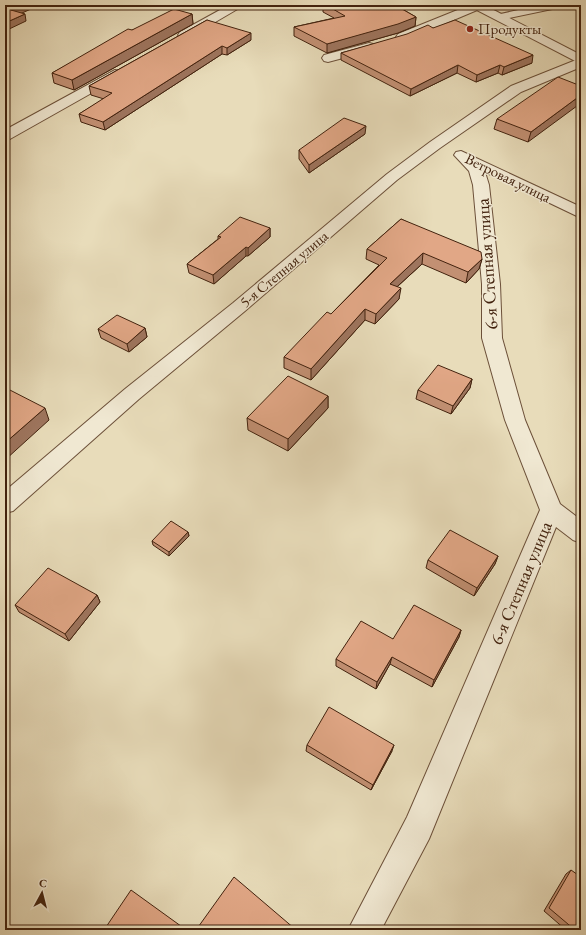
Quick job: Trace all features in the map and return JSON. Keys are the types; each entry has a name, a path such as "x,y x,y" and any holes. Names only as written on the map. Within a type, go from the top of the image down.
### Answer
{"street":[{"path":"171,42 237,5"},
{"path":"500,17 557,5"},
{"path":"328,58 383,43 455,17 477,6 581,61"},
{"name":"5-я Степная улица","path":"5,504 132,394 239,307 392,177 435,144 516,89 581,61"},
{"path":"5,136 125,68"},
{"name":"Ветровая улица","path":"435,144 581,213"},
{"name":"6-я Степная улица","path":"364,930 418,828 551,510 515,420 492,338 491,284 481,185 476,169 461,156"},
{"path":"551,510 581,532"}],"building":[{"path":"5,5 23,5 11,10 25,14 5,23"},
{"path":"326,5 395,5 416,17 398,24 327,44 294,27 345,16"},
{"path":"174,9 192,14 72,80 52,73 128,29 132,30"},
{"path":"207,20 251,33 227,48 222,46 103,122 79,114 112,93 89,86"},
{"path":"455,20 533,55 504,67 500,65 477,75 458,65 411,89 341,53 407,34 428,25 433,28"},
{"path":"558,77 581,86 581,95 531,132 497,119"},
{"path":"344,118 366,126 309,165 299,150"},
{"path":"240,217 270,228 248,248 246,247 213,275 187,264 221,237 218,236"},
{"path":"401,219 481,252 482,259 468,272 423,253 390,284 401,288 376,314 365,309 311,369 284,357 327,312 331,314 387,258 367,249"},
{"path":"117,315 145,328 127,344 98,329"},
{"path":"438,365 472,379 453,406 418,390"},
{"path":"288,376 328,396 288,439 247,418"},
{"path":"5,388 45,408 5,443"},
{"path":"171,521 188,532 169,552 152,541"},
{"path":"450,530 498,556 477,588 428,560"},
{"path":"48,568 97,595 65,634 15,605"},
{"path":"414,605 461,630 434,680 392,657 377,682 336,659 361,621 393,639"},
{"path":"329,707 394,745 373,785 307,745"},
{"path":"571,870 581,877 581,930 575,930 549,908"},
{"path":"234,877 295,929 196,930"},
{"path":"131,890 185,929 104,930"}],"place":[{"name":"Продукты","path":"470,29"}]}
